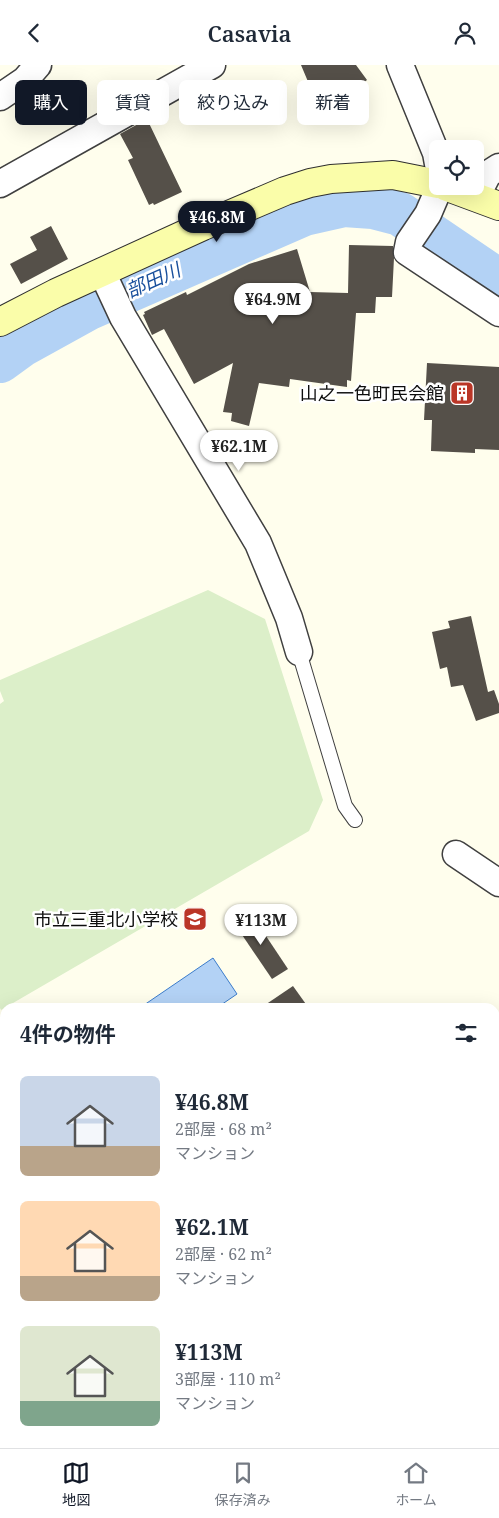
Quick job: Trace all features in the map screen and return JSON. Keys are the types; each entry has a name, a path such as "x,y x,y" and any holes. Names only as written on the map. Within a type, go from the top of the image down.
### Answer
{"street":[{"path":"0,97 25,80 38,65"},
{"path":"0,184 212,65"},
{"path":"400,65 431,140"},
{"path":"469,195 488,202 488,174 499,167"},
{"path":"0,322 39,302 105,278 212,222 310,183 331,179 393,175 429,183"},
{"path":"435,195 428,214 409,242 407,252 499,313"},
{"path":"105,278 123,317 258,543 289,618 299,652"},
{"path":"456,854 499,883"}],"lane":[{"path":"299,652 345,806 355,820"}],"green space":[{"name":"市立三重北小学校","path":"208,590 265,619 323,800 309,831 13,1003 0,1003 0,704 4,701 0,691 0,680"}],"water":[{"path":"213,958 237,994 224,1003 147,1003"}],"building":[{"path":"301,65 356,65 367,80 307,80"},
{"path":"136,125 150,125 182,192 154,205 153,203 149,205 128,160 133,158 120,134"},
{"path":"51,226 68,259 21,284 10,264 37,250 30,237"},
{"path":"349,245 393,246 394,258 392,297 376,297 375,313 356,313 351,381 347,380 347,387 290,379 289,387 259,383 249,426 231,421 232,413 223,412 233,363 194,384 164,329 152,335 143,315 145,314 144,312 186,292 187,295 249,264 297,249 310,292 348,293"},
{"name":"山之一色町民会館","path":"427,363 499,367 499,450 475,449 475,453 431,451 432,420 424,420"},
{"path":"471,616 488,692 494,690 499,704 499,713 476,721 463,685 451,687 447,667 440,669 432,632 450,628 448,621"},
{"path":"250,912 288,969 272,979 234,923"},
{"path":"293,986 305,1003 268,1003"}],"waterway":[{"name":"部田川","path":"0,361 22,345 89,308 304,214 344,205 373,207 400,214 499,281"}],"place":[{"name":"山之一色町民会館","path":"462,393"},
{"name":"市立三重北小学校","path":"195,919"}]}
